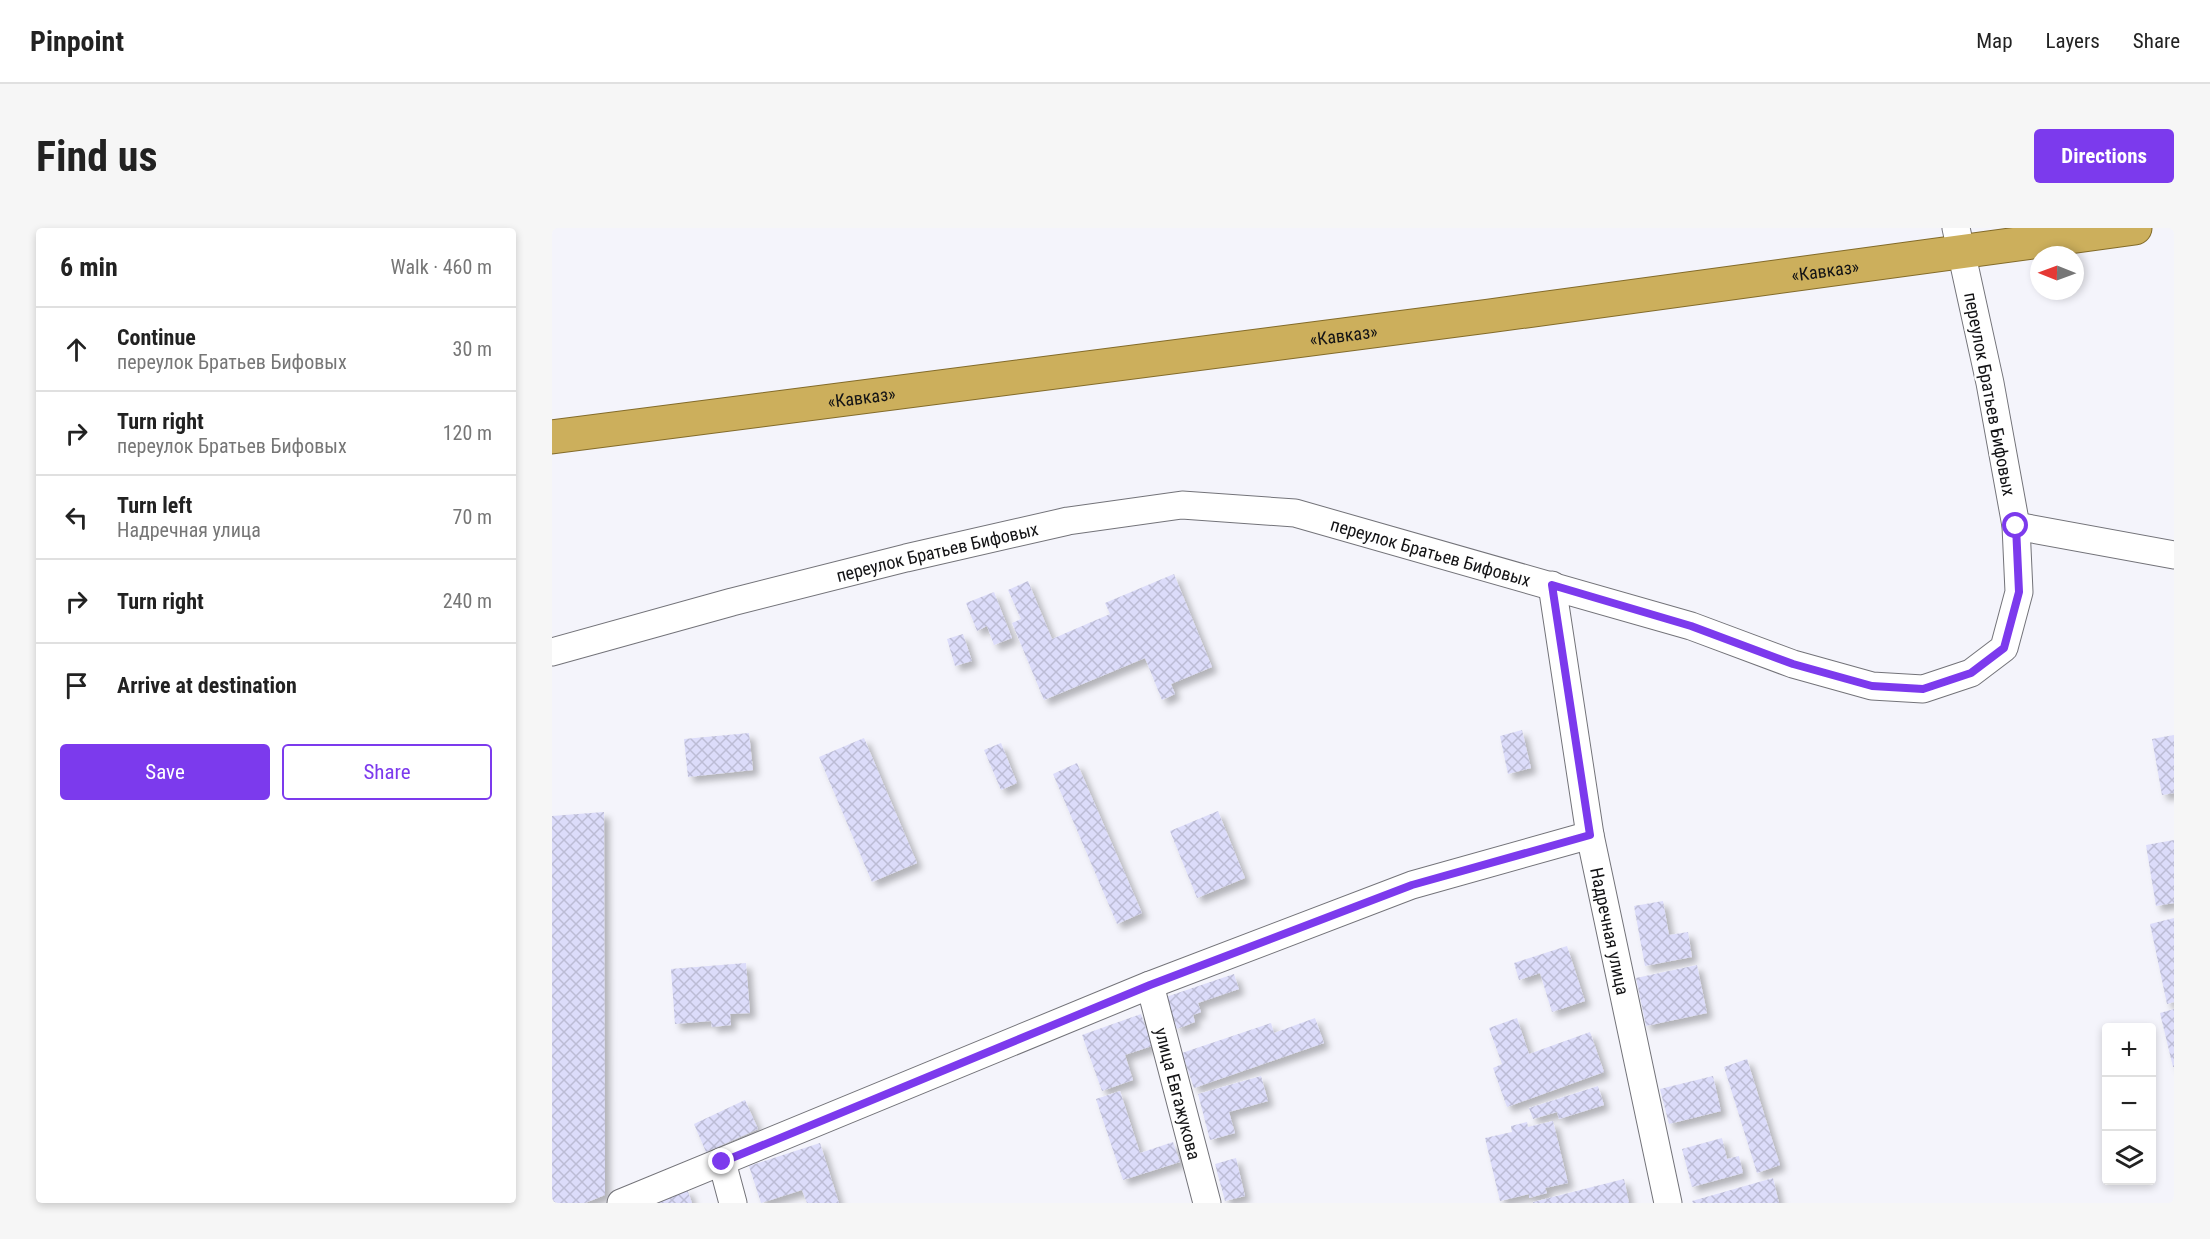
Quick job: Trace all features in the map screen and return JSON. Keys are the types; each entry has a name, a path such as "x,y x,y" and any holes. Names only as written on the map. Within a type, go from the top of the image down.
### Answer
{"highway":[{"name":"«Кавказ»","path":"552,437 1489,316 1958,240 2135,228"}],"street":[{"name":"переулок Братьев Бифовых","path":"552,652 732,602 941,550 1068,521 1182,506 1295,513 1691,626 1804,667 1872,686 1923,689 1971,673 2004,648 2019,592 2016,526 1990,383 1958,240"},
{"path":"2016,526 2174,555"},
{"name":"Надречная улица","path":"1552,585 1590,835 1668,1203"},
{"path":"621,1203 1150,985 1412,885 1590,835"},
{"name":"улица Евгажукова","path":"1150,985 1207,1203"},
{"path":"722,1162 733,1203"}],"building":[{"path":"1174,574 1212,667 1171,684 1175,694 1162,700 1145,658 1044,700 1012,623 1021,619 1008,590 1028,581 1052,639 1110,614 1105,603"},
{"path":"994,592 1012,638 994,645 987,626 977,631 966,603"},
{"path":"963,634 972,661 955,666 947,639"},
{"path":"1522,730 1531,768 1508,774 1500,736"},
{"path":"749,733 753,770 688,777 684,739"},
{"path":"2174,735 2174,793 2162,795 2152,739"},
{"path":"864,738 917,863 872,882 819,757"},
{"path":"1001,743 1017,783 1001,790 984,750"},
{"path":"1077,763 1142,913 1117,924 1053,774"},
{"path":"1218,811 1245,878 1197,898 1170,831"},
{"path":"604,812 605,1195 585,1203 552,1203 552,816"},
{"path":"2174,840 2174,903 2156,906 2146,845"},
{"path":"1663,901 1669,935 1688,932 1692,957 1645,966 1634,906"},
{"path":"2174,918 2174,1002 2167,1004 2150,924"},
{"path":"1567,946 1585,1001 1552,1012 1540,973 1519,980 1514,963"},
{"path":"746,963 750,1013 730,1014 731,1025 712,1027 711,1021 675,1024 671,969"},
{"path":"1697,965 1707,1013 1646,1026 1636,978"},
{"path":"1234,974 1239,989 1198,1003 1201,1012 1193,1015 1195,1022 1177,1029 1166,997"},
{"path":"2174,1009 2174,1067 2173,1067 2160,1013"},
{"path":"1141,1014 1152,1046 1125,1055 1133,1080 1102,1091 1082,1035"},
{"path":"1315,1018 1324,1043 1194,1088 1182,1053 1271,1023 1274,1033"},
{"path":"1517,1018 1529,1054 1590,1032 1604,1072 1507,1107 1493,1068 1502,1064 1489,1028"},
{"path":"1747,1059 1780,1165 1757,1173 1724,1067"},
{"path":"1261,1076 1268,1101 1229,1112 1235,1133 1210,1140 1198,1094"},
{"path":"1713,1076 1721,1111 1669,1124 1660,1089"},
{"path":"1598,1086 1604,1105 1559,1119 1557,1112 1533,1119 1529,1108"},
{"path":"1120,1091 1140,1153 1173,1142 1180,1162 1123,1180 1096,1099"},
{"path":"745,1100 758,1129 706,1152 694,1124"},
{"path":"1553,1121 1568,1183 1545,1188 1547,1193 1529,1198 1529,1194 1500,1201 1485,1138 1512,1132 1511,1126 1527,1122 1528,1127"},
{"path":"1722,1138 1727,1159 1739,1156 1743,1173 1692,1187 1682,1149"},
{"path":"820,1143 839,1203 807,1203 802,1190 761,1203 749,1166"},
{"path":"1236,1158 1245,1196 1225,1201 1215,1164"},
{"path":"1773,1178 1779,1203 1693,1203 1692,1201"},
{"path":"1624,1179 1629,1203 1533,1203 1533,1202"},
{"path":"687,1189 692,1203 650,1203"}],"route":[{"path":"722,1162 1150,985 1412,885 1590,835 1552,585 1691,626 1793,664 1872,686 1923,689 1971,673 2004,648 2019,592 2016,526"}]}
